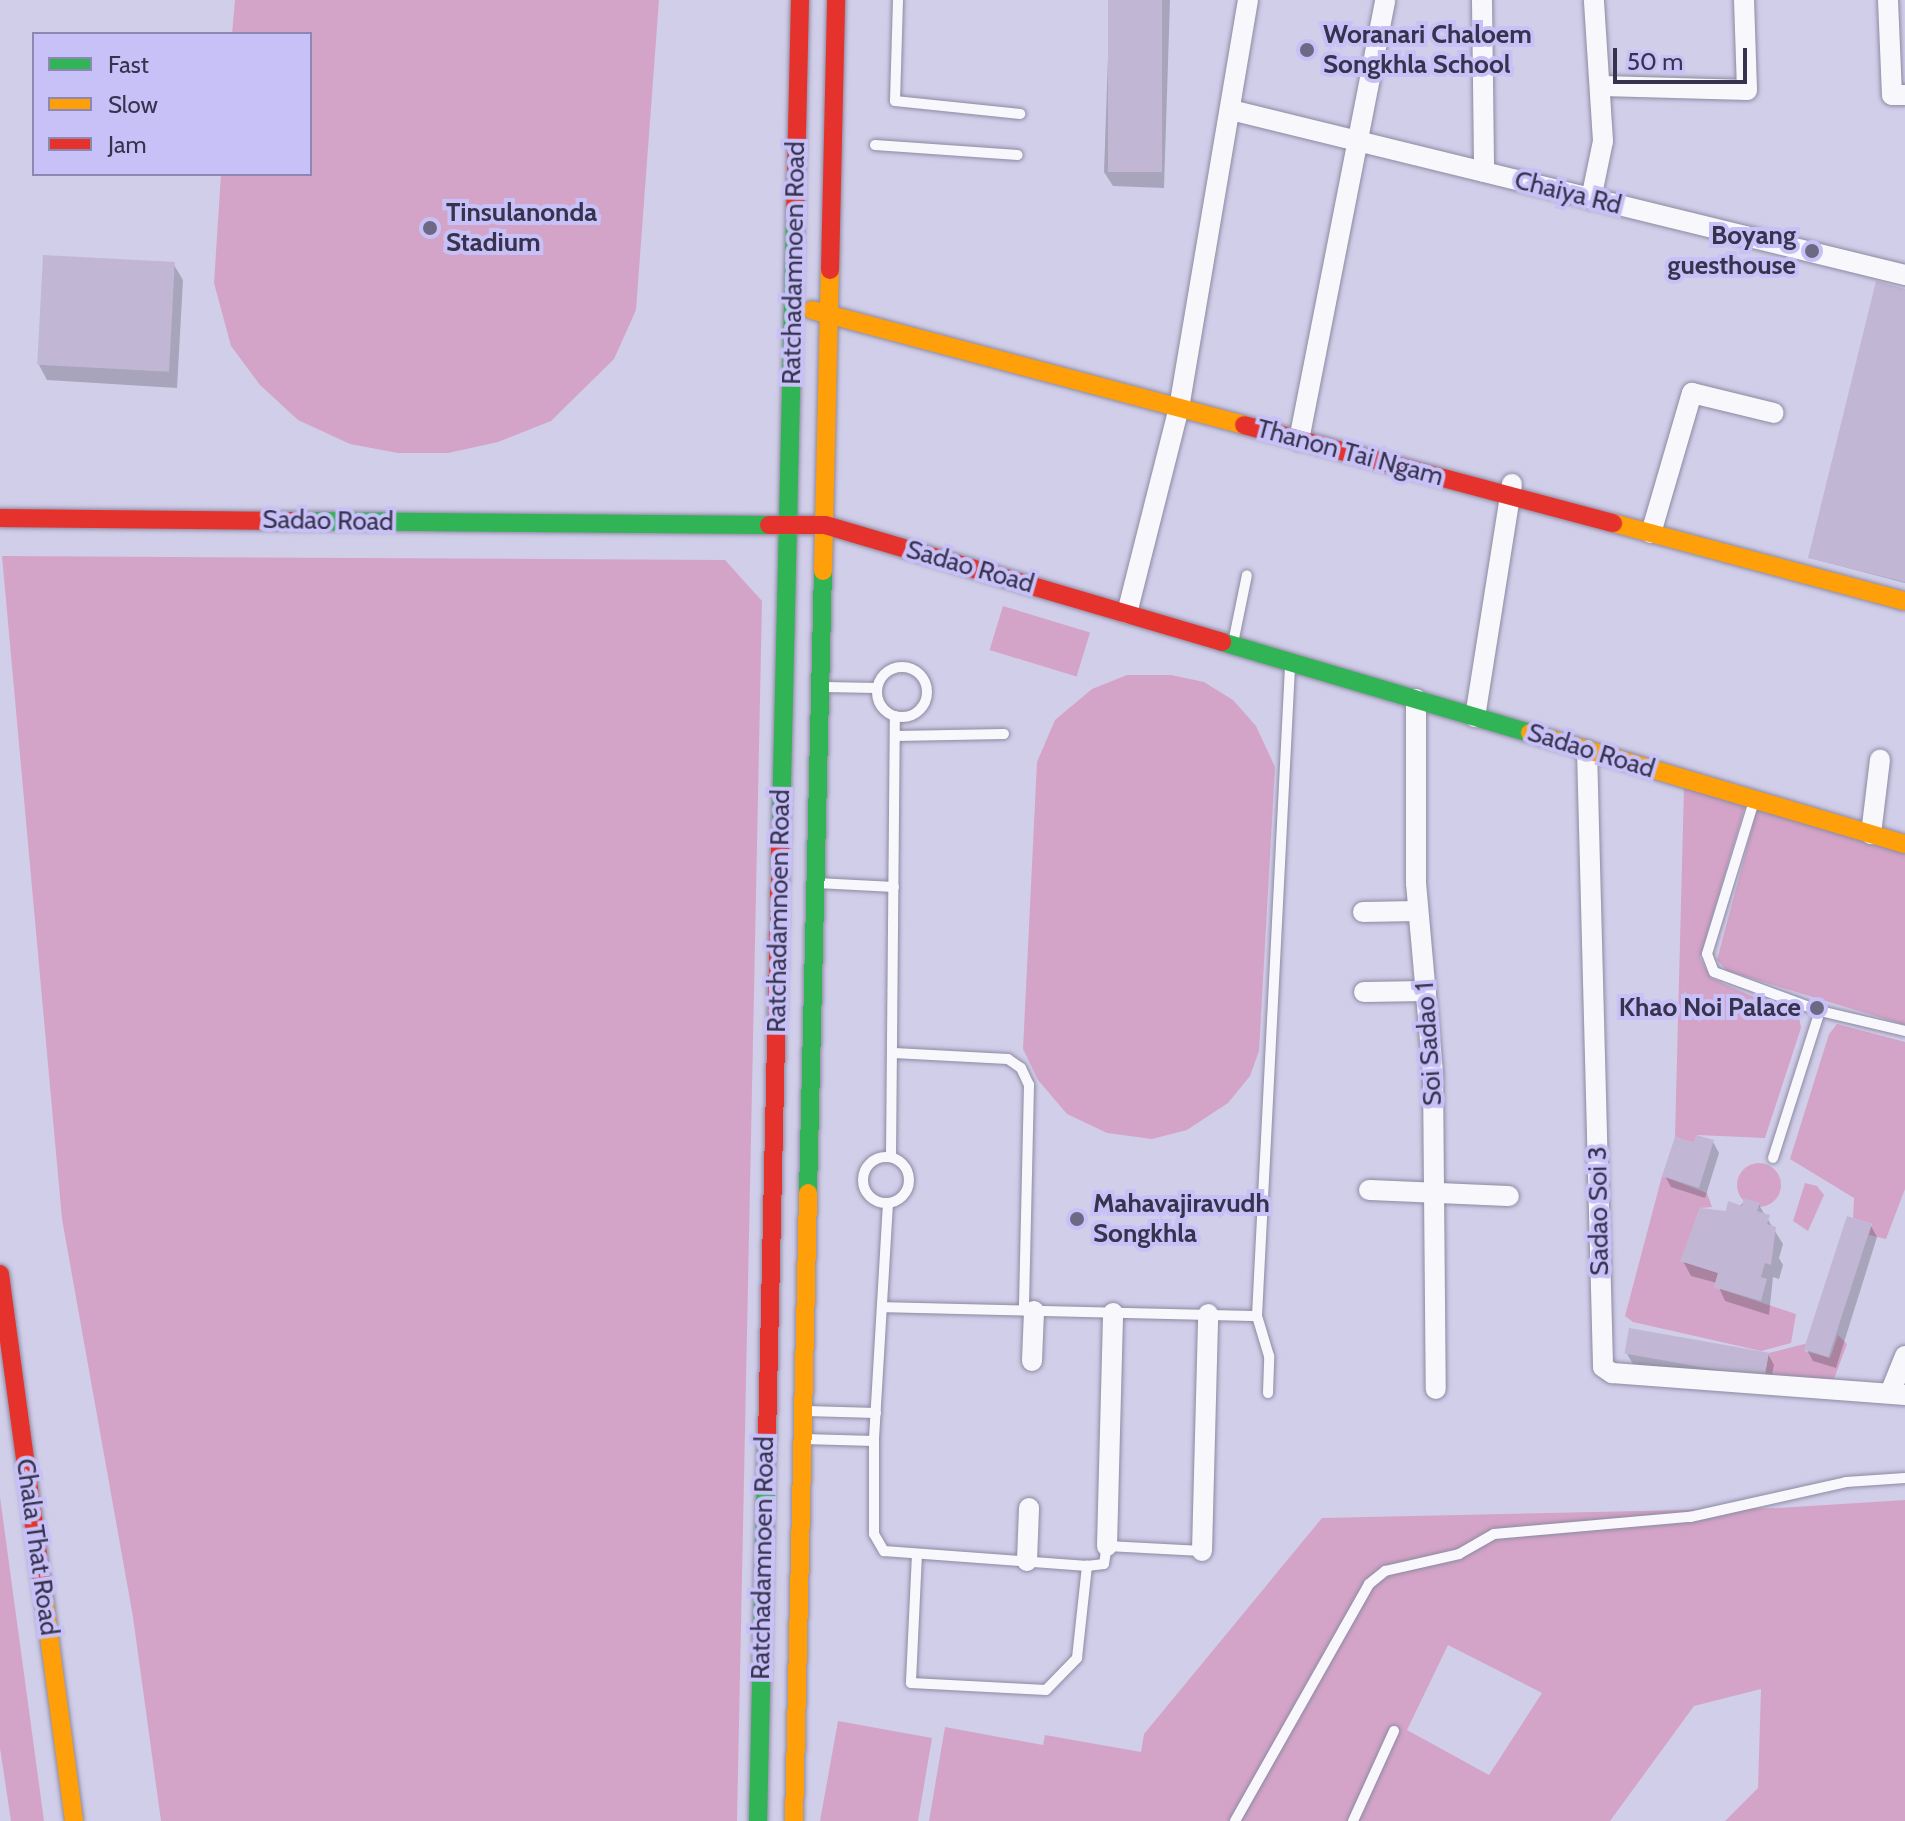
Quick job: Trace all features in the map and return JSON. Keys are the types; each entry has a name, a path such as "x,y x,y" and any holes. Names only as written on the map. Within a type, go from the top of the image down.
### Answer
{"street":[{"name":"Ratchadamnoen Road","path":"758,1821 800,0"},
{"name":"Ratchadamnoen Road","path":"794,1821 836,0"},
{"path":"1127,613 1179,408 1248,0"},
{"path":"1299,440 1385,0"},
{"path":"1482,0 1484,172"},
{"path":"1591,199 1603,141 1603,86 1594,0"},
{"path":"1603,86 1747,90 1744,0"},
{"path":"1888,0 1892,95 1905,95"},
{"name":"Chaiya Rd","path":"1231,110 1905,275"},
{"name":"Thanon Tai Ngam","path":"795,309 828,311 1299,440 1512,489 1651,533 1905,601"},
{"path":"1651,533 1692,393 1774,413"},
{"path":"1475,717 1512,489"},
{"name":"Sadao Road","path":"0,518 825,525 1905,844"},
{"name":"Soi Sadao 1","path":"1416,699 1418,911 1433,1075 1436,1389"},
{"name":"Sadao Soi 3","path":"1587,750 1603,1367 1612,1373 1898,1394"},
{"path":"1871,834 1880,760"},
{"path":"1363,912 1418,911"},
{"path":"1364,992 1426,991"},
{"path":"1369,1190 1509,1196"},
{"name":"Chala That Road","path":"0,1274 74,1821"},
{"path":"1029,1310 1032,1361"},
{"path":"1107,1546 1113,1313"},
{"path":"1202,1551 1208,1314"},
{"path":"1898,1394 1905,1356"},
{"path":"1027,1561 1029,1508"}],"lane":[{"path":"898,0 895,101 1020,114"},
{"path":"875,145 1018,155"},
{"path":"1233,645 1247,575"},
{"path":"1268,1393 1269,1356 1257,1316 1290,662"},
{"path":"907,667 922,676 926,701 912,715 895,716 881,705 877,688 894,668 907,667"},
{"path":"821,687 877,688"},
{"path":"891,1157 895,716"},
{"path":"896,736 1004,734"},
{"path":"1754,800 1707,954 1714,972 1731,982 1820,1011 1905,1031"},
{"path":"817,883 894,887"},
{"path":"1773,1158 1820,1011"},
{"path":"894,1053 1008,1059 1021,1068 1029,1085 1029,1310"},
{"path":"891,1157 904,1165 910,1180 902,1197 888,1203 872,1198 863,1176 871,1161 891,1157"},
{"path":"888,1203 874,1441 874,1534 884,1551 1087,1566 1104,1564 1107,1546 1202,1551"},
{"path":"882,1307 1257,1316"},
{"path":"805,1411 876,1413"},
{"path":"804,1439 874,1441"},
{"path":"1235,1821 1369,1584 1385,1571 1459,1554 1494,1534 1690,1517 1846,1482 1905,1478"},
{"path":"917,1554 911,1683 1046,1690 1077,1658 1087,1566"},
{"path":"1353,1821 1394,1731"}],"shaded area":[{"name":"Tinsulanonda Stadium","path":"235,0 659,0 636,310 614,359 551,421 498,442 448,453 398,453 350,444 298,420 260,385 231,346 214,283 221,176 312,176 312,32 232,32"},
{"path":"2,556 725,560 762,601 737,1821 161,1821 133,1617 62,1219"},
{"path":"1003,606 1090,633 1077,677 990,650"},
{"path":"1127,675 1171,675 1204,682 1233,700 1256,726 1275,767 1259,1051 1250,1076 1228,1103 1187,1130 1152,1139 1107,1133 1067,1114 1038,1080 1023,1049 1037,762 1055,720 1092,689"},
{"path":"1684,786 1746,803 1700,958 1711,978 1799,1017 1801,1028 1765,1138 1697,1135 1694,1143 1675,1137"},
{"path":"1758,806 1905,846 1905,1025 1727,971 1717,960"},
{"path":"1837,1024 1905,1042 1905,1189 1886,1239 1869,1235 1872,1224 1853,1218 1854,1198 1790,1159 1829,1034"},
{"path":"1759,1163 1775,1169 1781,1185 1775,1201 1759,1207 1743,1201 1737,1185 1743,1169"},
{"path":"1662,1176 1707,1193 1712,1207 1700,1208 1681,1261 1718,1273 1714,1287 1796,1314 1791,1343 1761,1351 1633,1322 1625,1316"},
{"path":"1805,1183 1817,1186 1824,1195 1808,1231 1793,1221"},
{"path":"1838,1335 1847,1344 1831,1387 1764,1379 1769,1353 1808,1343 1805,1351 1830,1358"},
{"path":"0,1497 44,1821 11,1821 0,1748"},
{"path":"1905,1500 1905,1821 1725,1821 1758,1788 1761,1689 1694,1706 1610,1821 929,1821 945,1727 1043,1745 1045,1735 1141,1752 1144,1734 1322,1518 1776,1508","holes":["1448,1645 1542,1693 1489,1775 1407,1730"]},
{"path":"838,1721 932,1738 918,1821 820,1821"}],"building":[{"path":"1108,0 1162,0 1162,172 1108,172"},
{"path":"43,255 175,262 169,372 37,365"},
{"path":"1876,281 1905,289 1905,582 1808,558"},
{"path":"1696,1135 1714,1140 1699,1188 1662,1176 1675,1137 1694,1143"},
{"path":"1744,1198 1760,1203 1757,1211 1770,1215 1767,1224 1776,1227 1771,1265 1765,1263 1761,1277 1767,1279 1761,1301 1714,1287 1718,1273 1680,1261 1700,1208 1726,1211 1728,1201 1742,1206"},
{"path":"1847,1216 1872,1224 1828,1357 1804,1349"},
{"path":"1629,1328 1769,1353 1764,1378 1624,1354"}],"traffic: fast":[{"path":"781,823 795,220"},
{"path":"312,521 769,525"},
{"path":"808,1193 823,571"},
{"path":"1222,642 1530,733"},
{"path":"758,1821 767,1438"}],"traffic: slow":[{"path":"823,571 830,270"},
{"path":"812,310 1244,425"},
{"path":"1613,523 1905,601"},
{"path":"1530,733 1905,844"},
{"path":"794,1821 808,1193"},
{"path":"42,1584 74,1821"}],"traffic: jam":[{"path":"795,220 800,0"},
{"path":"830,270 836,0"},
{"path":"1244,425 1613,523"},
{"path":"0,518 312,521"},
{"path":"769,525 825,525 1222,642"},
{"path":"767,1438 781,823"},
{"path":"0,1274 42,1584"}],"place":[{"name":"Woranari Chaloem Songkhla School","path":"1307,50"},
{"name":"Tinsulanonda Stadium","path":"430,228"},
{"name":"Boyang guesthouse","path":"1812,251"},
{"name":"Khao Noi Palace","path":"1817,1008"},
{"name":"Mahavajiravudh Songkhla","path":"1077,1219"}]}
